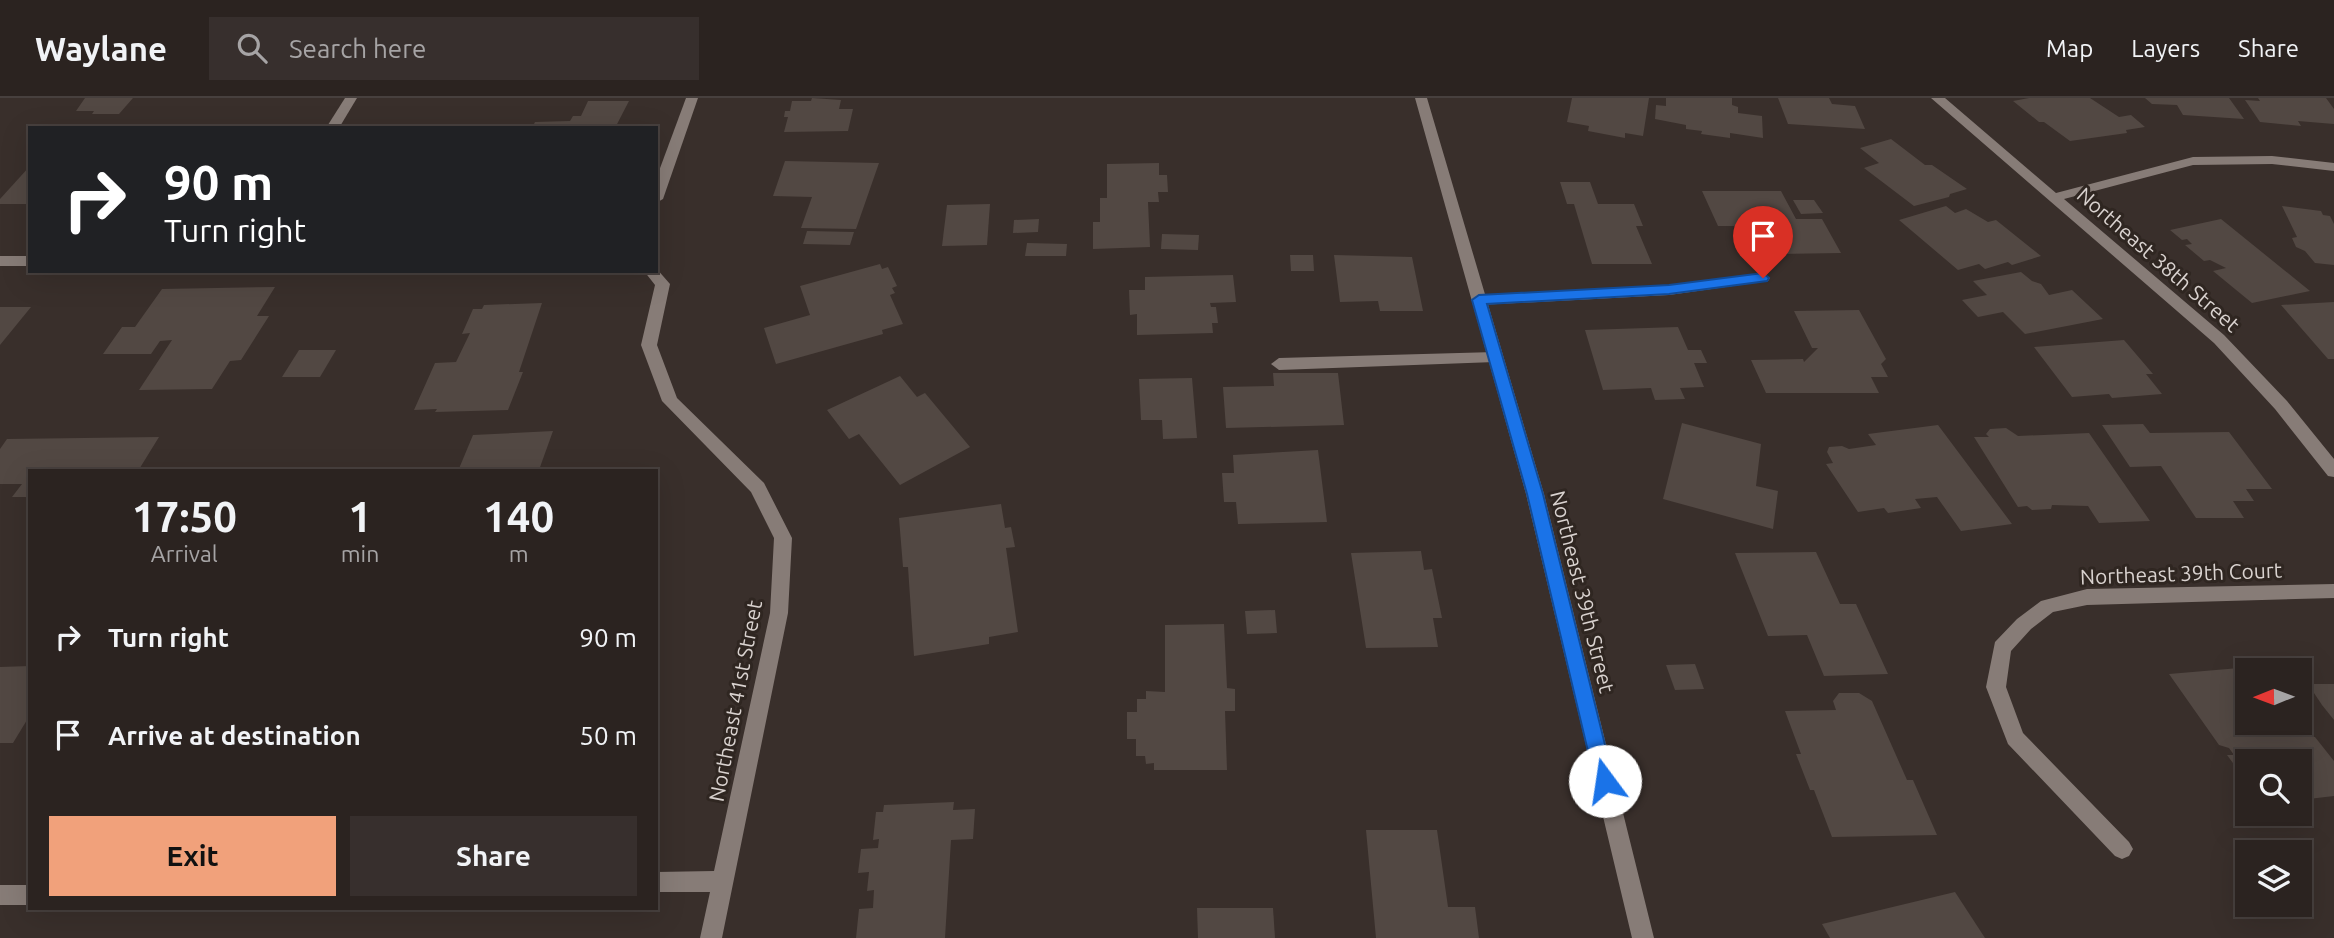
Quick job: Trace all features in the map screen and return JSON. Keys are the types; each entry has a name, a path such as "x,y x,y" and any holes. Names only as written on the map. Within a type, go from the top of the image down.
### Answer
{"street":[{"path":"333,126 351,98"},
{"path":"658,193 692,98"},
{"name":"Northeast 39th Street","path":"1421,98 1535,494 1643,938"},
{"name":"Northeast 38th Street","path":"1937,98 2219,338 2281,405 2334,471"},
{"path":"2053,198 2193,161 2272,160 2334,167"},
{"path":"0,261 28,261"},
{"name":"Northeast 41st Street","path":"653,273 663,284 649,345 670,401 758,488 783,538 779,613 711,938"},
{"path":"1479,300 1669,290 1763,278"},
{"path":"1279,364 1495,357"},
{"name":"Northeast 39th Court","path":"2122,849 2015,738 1996,687 2002,648 2024,624 2049,606 2087,597 2334,591"},
{"path":"658,883 724,881"},
{"path":"0,895 28,895"}],"building":[{"path":"85,98 133,98 119,114 92,114 94,111 76,111"},
{"path":"812,98 841,100 839,109 853,109 848,131 784,132 788,117 784,117 785,111 790,111 792,101 811,101"},
{"path":"1572,98 1649,98 1643,136 1625,133 1625,138 1588,131 1589,126 1567,122"},
{"path":"1666,98 1732,98 1732,105 1738,107 1738,113 1762,116 1763,138 1730,133 1730,138 1701,134 1702,131 1686,129 1686,125 1655,119 1656,105 1666,106"},
{"path":"1778,98 1829,98 1832,104 1855,106 1865,129 1788,124"},
{"path":"2029,98 2090,98 2119,117 2131,115 2145,127 2126,130 2127,133 2070,141 2044,122 2039,122 2013,101"},
{"path":"2145,98 2229,98 2244,119 2183,115 2177,105 2152,104"},
{"path":"2258,98 2326,98 2334,109 2334,124 2298,121 2301,126 2260,122 2245,100 2260,101"},
{"path":"588,101 629,101 616,126 533,126 535,122 570,121 573,116 581,116"},
{"path":"1891,139 1925,165 1932,165 1967,189 1950,194 1949,197 1914,206 1864,168 1879,163 1860,148"},
{"path":"785,161 879,163 856,229 801,228 812,197 773,196"},
{"path":"1159,163 1159,175 1167,175 1168,192 1158,192 1159,202 1148,202 1150,247 1093,249 1093,222 1100,222 1100,198 1107,198 1107,164"},
{"path":"28,168 28,204 0,204 0,199"},
{"path":"1560,182 1590,182 1598,204 1634,204 1643,226 1636,226 1652,264 1592,264 1574,204 1567,204"},
{"path":"1702,191 1781,191 1796,219 1822,219 1841,253 1772,254 1761,231 1737,232 1734,226 1718,226"},
{"path":"1793,200 1814,200 1823,213 1801,214"},
{"path":"990,204 987,245 942,246 947,205"},
{"path":"1946,206 1955,213 1966,209 1988,222 1996,220 2041,256 2012,265 2008,262 1985,269 1979,264 1958,270 1899,220"},
{"path":"2282,206 2321,211 2323,215 2330,216 2334,224 2334,265 2315,263 2305,251 2296,247 2292,238 2297,237"},
{"path":"1039,219 1038,232 1013,233 1014,220"},
{"path":"2221,219 2310,291 2252,303 2213,271 2226,268 2210,260 2204,261 2185,245 2192,244 2187,239 2182,240 2170,230"},
{"path":"807,231 854,232 850,245 803,244"},
{"path":"1162,234 1199,235 1198,250 1161,249"},
{"path":"1027,243 1067,244 1066,256 1025,256"},
{"path":"1290,255 1313,255 1314,271 1291,271"},
{"path":"1334,255 1412,257 1423,311 1380,311 1378,301 1340,302"},
{"path":"880,264 882,269 888,267 897,286 892,288 895,293 890,295 903,324 882,330 883,334 776,364 764,328 810,315 800,286"},
{"path":"2021,272 2041,284 2049,295 2072,290 2103,319 2025,334 2003,312 1978,317 1962,300 1987,295 1973,281"},
{"path":"1233,275 1236,302 1210,303 1211,307 1216,307 1218,323 1212,323 1213,333 1137,335 1137,314 1130,315 1129,290 1145,290 1145,277"},
{"path":"275,287 257,316 269,316 241,360 230,361 212,389 139,390 172,340 160,341 151,354 103,354 122,327 135,327 162,289"},
{"path":"2334,302 2334,359 2328,359 2281,305"},
{"path":"542,303 519,372 523,372 508,410 414,410 435,363 456,362 470,333 462,334 473,309 482,309 484,305"},
{"path":"0,307 31,307 0,345"},
{"path":"1859,310 1886,359 1881,364 1888,377 1871,377 1879,393 1766,393 1751,360 1803,359 1804,362 1818,348 1812,348 1794,311"},
{"path":"1678,327 1688,350 1701,350 1707,363 1694,363 1704,387 1680,388 1685,399 1655,400 1651,388 1603,390 1585,330"},
{"path":"2124,340 2153,374 2146,374 2162,394 2112,398 2109,394 2072,397 2034,347"},
{"path":"299,350 336,350 320,377 282,377"},
{"path":"1273,373 1338,373 1344,425 1226,428 1223,387 1274,386"},
{"path":"900,376 917,397 925,393 970,447 900,485 859,434 849,439 827,410"},
{"path":"1192,378 1197,438 1163,439 1162,420 1141,420 1139,379"},
{"path":"1682,423 1761,444 1756,486 1778,491 1773,529 1663,499"},
{"path":"2143,424 2150,433 2229,432 2272,489 2246,489 2254,501 2233,501 2244,518 2196,518 2161,466 2130,467 2102,425"},
{"path":"1938,425 2012,524 1961,531 1937,497 1915,499 1921,508 1888,513 1884,508 1858,512 1826,464 1833,463 1827,452 1829,447 1842,446 1849,449 1876,445 1868,434"},
{"path":"2006,428 2018,436 2089,433 2150,521 2099,523 2088,506 2052,505 2051,509 2032,510 2027,506 2018,507 1974,437 1989,437 1986,434 1990,429"},
{"path":"553,431 539,469 459,469 473,435"},
{"path":"159,437 139,469 28,469 28,497 12,497 22,484 0,484 0,449 7,439"},
{"path":"1318,450 1327,522 1238,524 1236,502 1224,502 1222,473 1234,473 1233,455"},
{"path":"1001,504 1005,528 1011,527 1015,547 1006,548 1018,632 989,637 989,644 914,656 908,567 903,567 899,518"},
{"path":"1421,551 1424,570 1432,569 1442,618 1433,618 1438,647 1366,648 1351,553"},
{"path":"1816,552 1840,604 1856,604 1888,674 1824,676 1807,635 1768,636 1735,553"},
{"path":"1275,610 1277,633 1247,634 1245,611"},
{"path":"1224,624 1227,688 1235,689 1235,711 1225,711 1227,770 1154,770 1154,763 1146,764 1145,756 1136,756 1136,739 1127,739 1127,712 1137,712 1137,699 1146,699 1146,691 1165,692 1165,625"},
{"path":"1695,664 1704,689 1675,690 1666,665"},
{"path":"28,666 28,718 13,743 0,743 0,667"},
{"path":"2235,668 2235,735 2315,737 2334,761 2334,796 2312,799 2312,749 2235,749 2235,766 2227,755 2234,755 2229,748 2219,745 2169,674"},
{"path":"2312,684 2334,684 2334,720 2312,690"},
{"path":"1839,693 1859,693 1872,701 1907,780 1913,780 1937,835 1832,837 1814,790 1810,790 1796,754 1801,754 1785,711 1836,710 1833,701"},
{"path":"954,802 953,810 975,809 973,839 951,840 945,938 856,938 859,909 873,908 874,890 867,891 869,872 858,873 861,849 878,848 879,839 873,840 876,812 883,812 884,805"},
{"path":"1366,830 1437,830 1448,907 1475,907 1479,938 1376,938"},
{"path":"1955,892 1985,938 1830,938 1822,924"},
{"path":"1197,908 1273,908 1275,938 1198,938"}],"route":[{"path":"1605,781 1535,494 1479,300 1669,290 1763,278"}]}
